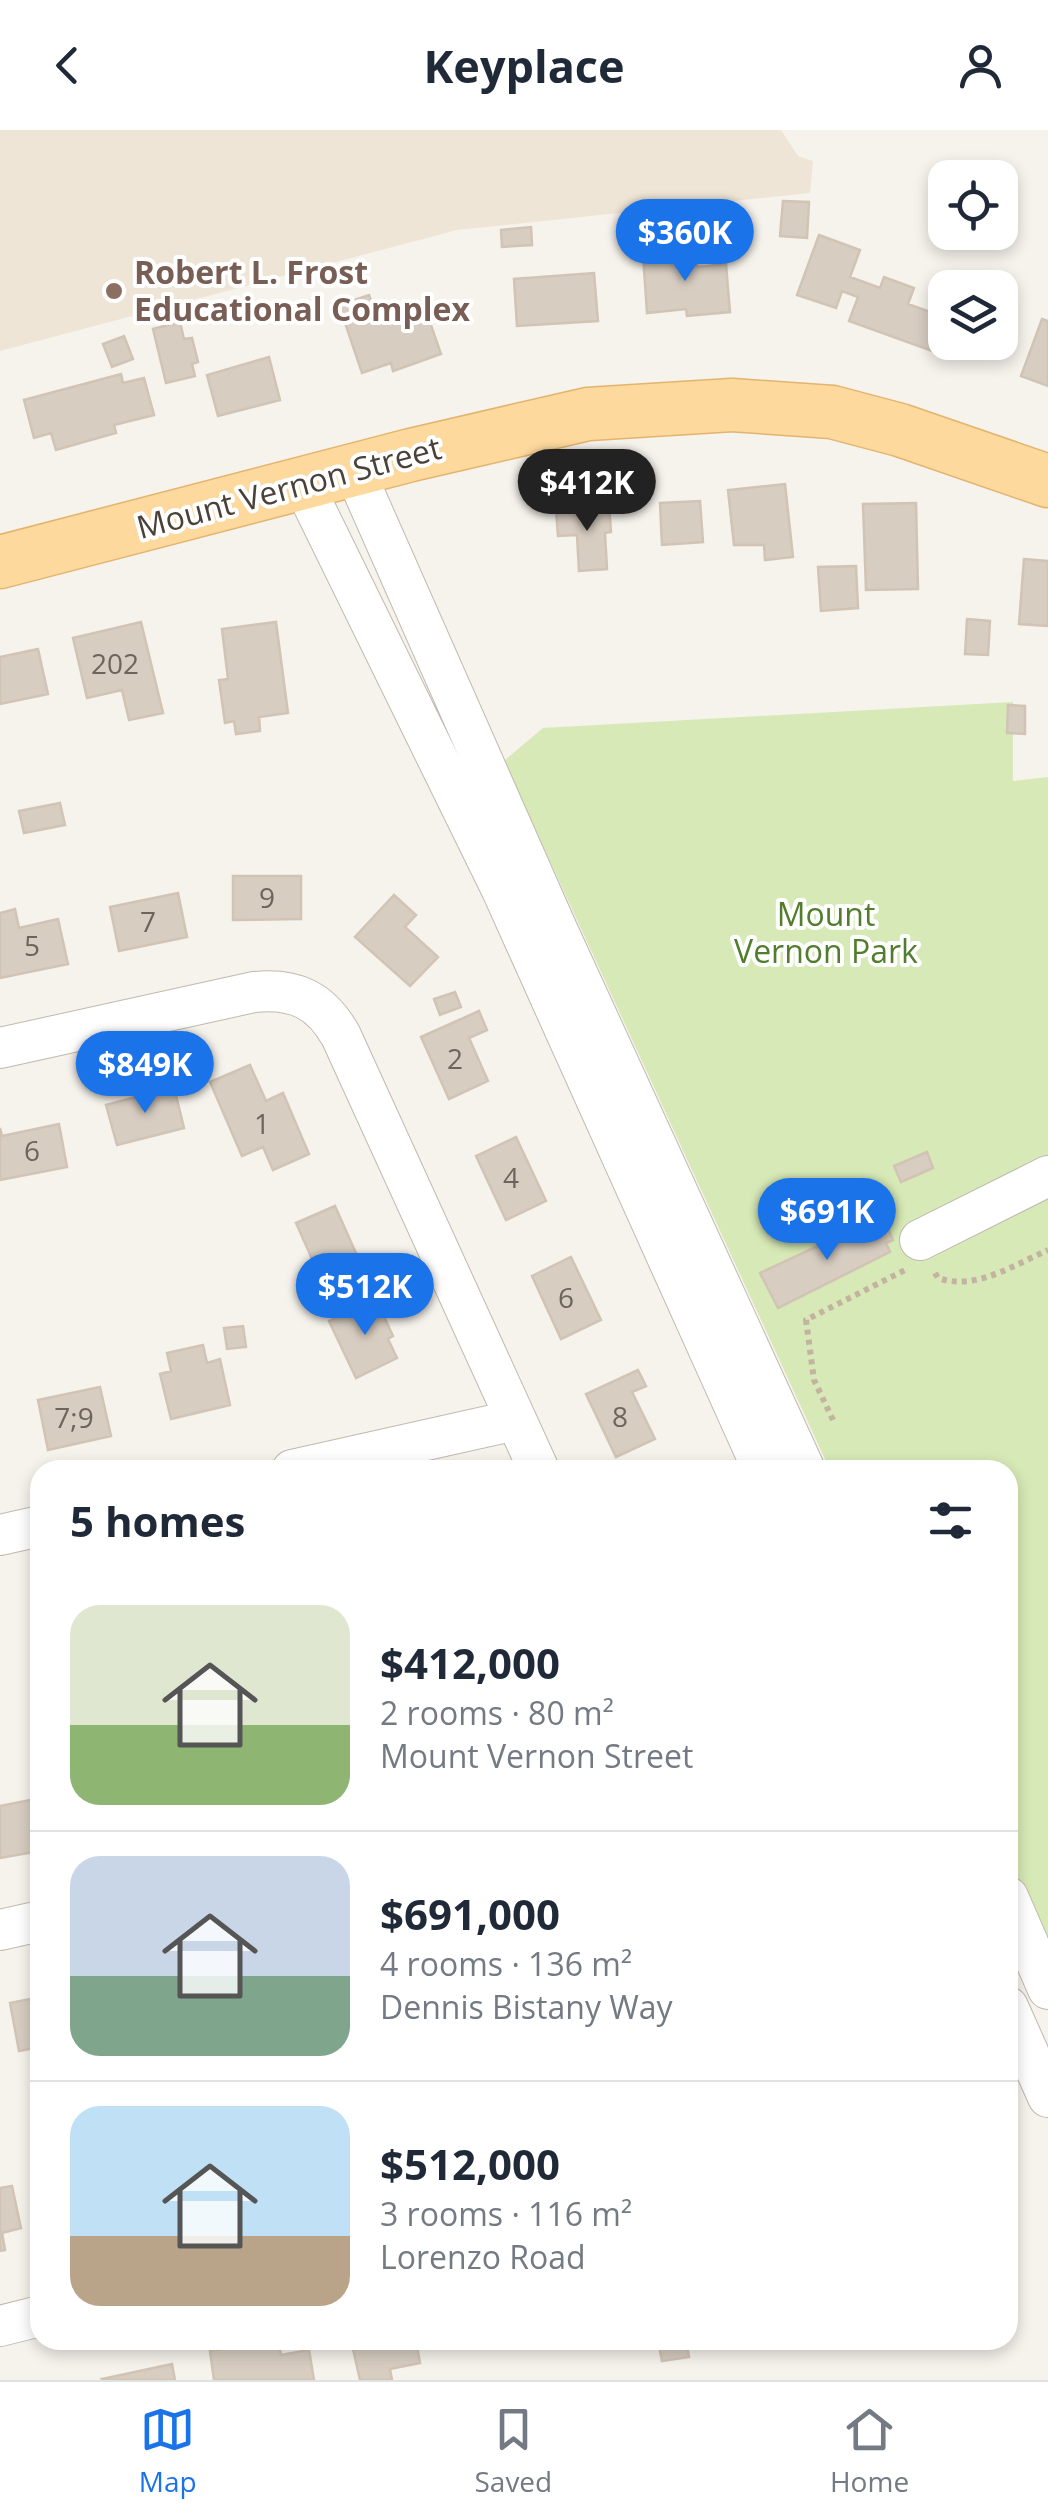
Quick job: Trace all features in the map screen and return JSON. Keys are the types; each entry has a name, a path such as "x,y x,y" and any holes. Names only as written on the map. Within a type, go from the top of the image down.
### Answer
{"main road":[{"name":"Mount Vernon Street","path":"0,562 588,414 732,405 832,412 900,430 1048,481"}],"street":[{"path":"354,470 556,927 800,1460"},
{"path":"302,484 502,890 758,1460"},
{"path":"0,1048 254,992 304,996 332,1019 341,1036 534,1460"},
{"path":"924,1249 1048,1176"},
{"path":"337,1460 516,1420"},
{"path":"0,1535 30,1528"},
{"path":"1018,1919 1048,1989"},
{"path":"0,1930 30,1923"},
{"path":"1018,2030 1048,2097"},
{"path":"0,2326 30,2318"}],"path":[{"path":"833,1420 814,1380 806,1320 924,1249 938,1278 954,1284 973,1282 1048,1250"}],"shaded area":[{"name":"Robert L. Frost Educational Complex","path":"0,130 781,130 798,156 813,161 810,193 457,230 0,351"}],"green space":[{"name":"Mount Vernon Park","path":"1013,702 1013,781 1048,777 1048,1945 1018,1879 1018,1460 825,1460 504,761 543,728"}],"building":[{"path":"783,201 809,202 807,238 780,236"},
{"path":"531,227 532,245 502,247 501,230"},
{"path":"819,235 860,250 850,277 880,288 884,277 914,288 908,304 928,311 928,350 849,321 858,297 842,291 836,308 797,295"},
{"path":"696,250 697,267 726,264 730,312 687,316 686,309 647,313 643,254"},
{"path":"594,273 598,321 517,326 514,279"},
{"path":"369,295 377,317 423,302 441,354 393,371 391,363 362,373 339,305"},
{"path":"1042,319 1048,321 1048,386 1021,376"},
{"path":"180,322 184,339 192,338 198,362 192,364 195,376 166,383 153,329"},
{"path":"124,336 133,359 112,367 103,344"},
{"path":"269,357 280,400 218,416 207,375"},
{"path":"121,374 123,383 144,378 154,415 114,425 116,433 56,450 51,433 34,438 24,400"},
{"path":"785,484 793,557 765,560 764,545 734,545 728,490"},
{"path":"700,501 703,542 662,545 660,503"},
{"path":"916,503 918,589 866,590 863,504"},
{"path":"609,506 611,532 605,533 607,569 579,571 577,535 558,536 556,510"},
{"path":"1024,559 1048,561 1048,626 1019,624"},
{"path":"856,566 858,608 821,611 818,567"},
{"path":"967,619 990,621 988,655 965,654"},
{"path":"141,622 163,713 129,720 122,690 87,698 73,638"},
{"path":"276,622 288,713 259,717 260,731 236,734 234,721 225,723 219,680 228,679 222,629"},
{"path":"38,649 48,694 0,704 0,657"},
{"path":"1008,705 1025,706 1025,734 1007,733"},
{"path":"60,803 65,825 24,833 19,811"},
{"path":"233,876 301,876 301,919 233,920"},
{"path":"178,893 187,937 119,951 110,907"},
{"path":"394,895 416,915 405,927 438,957 410,986 355,937"},
{"path":"15,909 19,928 58,919 68,964 0,978 0,913"},
{"path":"455,992 461,1007 440,1015 434,999"},
{"path":"479,1011 487,1030 469,1038 488,1081 449,1099 421,1037"},
{"path":"250,1065 266,1101 283,1093 309,1154 273,1170 263,1147 242,1156 210,1082"},
{"path":"174,1087 184,1128 117,1145 106,1105"},
{"path":"59,1124 67,1167 0,1180 0,1128 2,1136"},
{"path":"516,1137 546,1201 506,1220 476,1156"},
{"path":"927,1152 933,1168 901,1182 894,1166"},
{"path":"335,1206 364,1271 325,1288 296,1223"},
{"path":"871,1221 874,1227 885,1222 893,1240 886,1243 890,1252 778,1308 760,1273"},
{"path":"571,1257 601,1320 561,1339 532,1276"},
{"path":"376,1299 393,1336 388,1339 397,1358 356,1378 329,1321"},
{"path":"243,1326 246,1347 227,1349 224,1328"},
{"path":"203,1345 207,1363 220,1359 230,1405 171,1419 160,1374 171,1371 167,1353"},
{"path":"638,1370 646,1386 632,1392 655,1439 616,1457 586,1394"},
{"path":"100,1387 111,1436 48,1450 38,1400"},
{"path":"30,1800 30,1853 0,1858 0,1806"},
{"path":"30,1999 30,2049 19,2051 10,2003"},
{"path":"12,2186 21,2228 2,2233 5,2250 0,2251 0,2188"},
{"path":"280,2350 281,2355 309,2350 314,2380 214,2380 210,2351"},
{"path":"353,2350 418,2350 420,2363 390,2369 392,2380 360,2380"},
{"path":"660,2350 688,2350 689,2357 662,2361"},
{"path":"172,2364 175,2380 102,2379"}],"place":[{"name":"Robert L. Frost Educational Complex","path":"114,291"}]}
